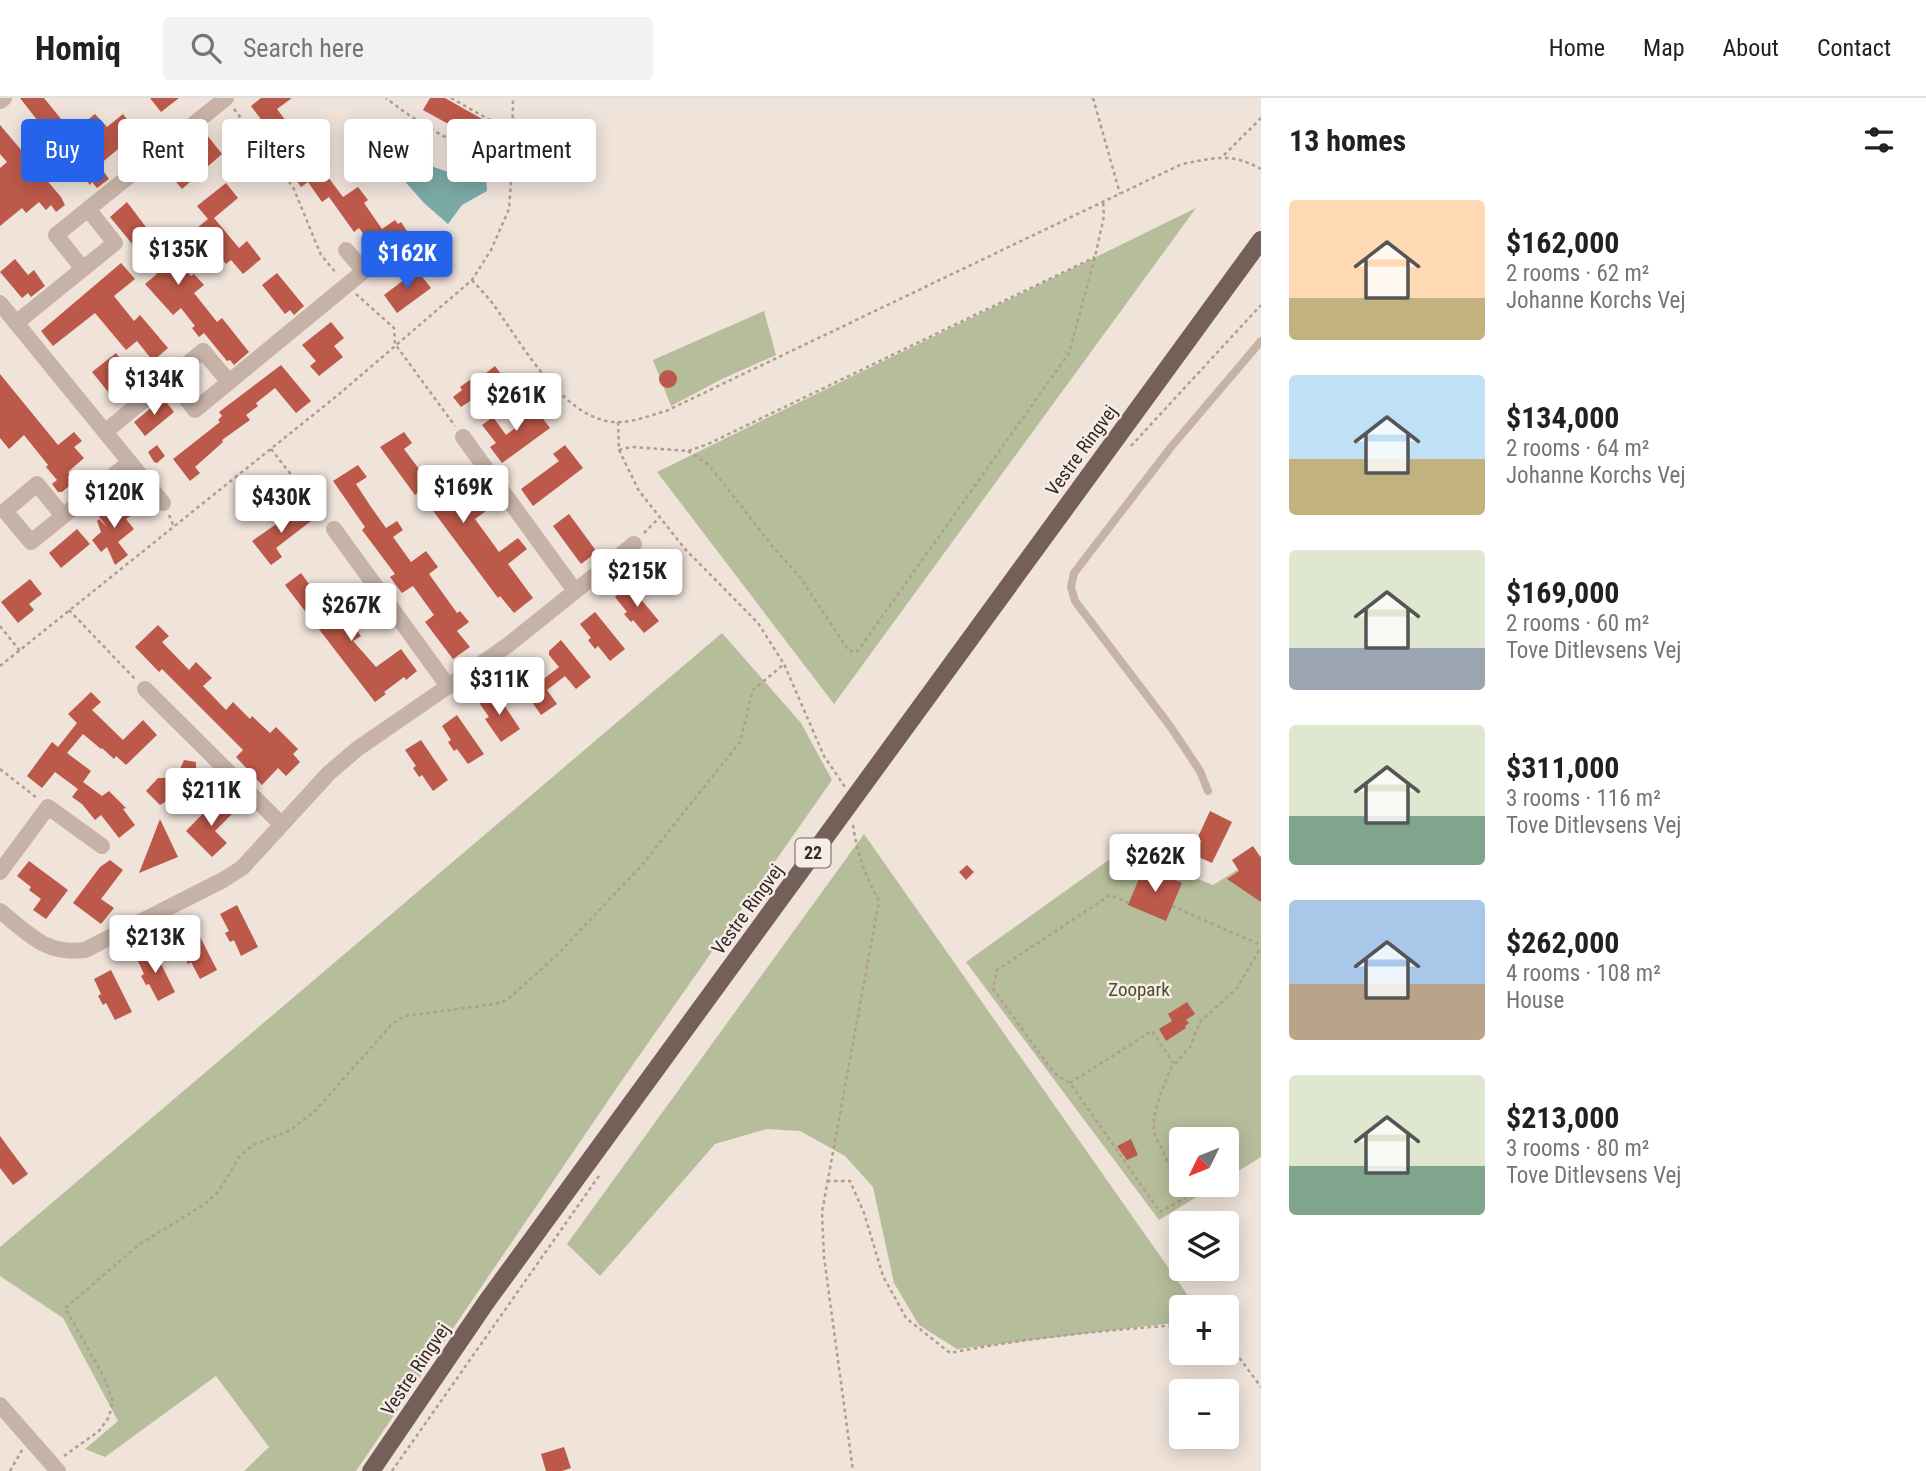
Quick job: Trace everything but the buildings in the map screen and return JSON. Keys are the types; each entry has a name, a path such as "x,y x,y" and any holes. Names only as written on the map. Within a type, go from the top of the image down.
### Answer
{"main road":[{"name":"Vestre Ringvej","path":"372,1471 488,1301 1261,240"}],"street":[{"path":"83,269 56,235 224,99"},
{"path":"16,323 115,243 88,209"},
{"path":"170,378 195,410 364,271 346,250"},
{"path":"0,303 163,503"},
{"path":"105,432 203,351 229,382"},
{"path":"463,437 575,591"},
{"path":"63,516 130,462"},
{"path":"334,529 448,686"},
{"path":"0,911 42,944 55,950 85,950 223,880 242,868 329,773 357,749 508,645 634,544"},
{"path":"145,690 281,824"},
{"path":"0,872 48,807 102,846"},
{"path":"0,1405 55,1468"}],"lane":[{"path":"1208,790 1170,726 1075,601 1071,587 1074,573 1163,457 1261,341"}],"path":[{"path":"386,98 447,139"},
{"path":"451,98 489,119"},
{"path":"512,119 513,98"},
{"path":"1093,98 1120,194"},
{"path":"224,99 235,109 293,187 321,255 346,286 394,328 395,344 463,437"},
{"path":"1223,156 1261,118"},
{"path":"472,280 491,301 549,382 572,405 591,415 618,422 666,411 1182,164 1223,156 1248,162 1261,169"},
{"path":"0,666 338,395 472,280 491,250 509,209 511,182"},
{"path":"619,450 631,447 688,452 709,466 800,577 849,652 857,652 1069,353 1095,257 1104,216 1103,201"},
{"path":"688,452 1095,257"},
{"path":"1131,446 1261,305"},
{"path":"618,422 619,450 639,491 685,549 758,623 784,664 824,756 852,799"},
{"path":"271,449 334,529"},
{"path":"634,544 659,518"},
{"path":"69,610 145,690"},
{"path":"0,626 20,651"},
{"path":"55,1468 99,1431 109,1417 113,1401 104,1377 65,1308 140,1244 205,1204 218,1192 240,1156 253,1145 289,1131 314,1112 392,1024 405,1016 507,1000 556,956 642,865 740,742 753,690 784,664"},
{"path":"0,769 48,807"},
{"path":"845,835 853,824 858,855 866,878 879,901 822,1212 824,1257 853,1471"},
{"path":"1161,874 1171,845"},
{"path":"1129,903 1110,895 997,970 993,989 1054,1073 1070,1083 1160,1212 1185,1198 1154,1133 1154,1117 1160,1095 1174,1064 1190,1047 1200,1022 1237,988 1261,946 1172,906"},
{"path":"1070,1083 1152,1031 1174,1064"},
{"path":"392,1471 607,1166"},
{"path":"828,1181 850,1181 864,1213 883,1276 905,1318 950,1353 1010,1342 1169,1326"},
{"path":"1239,1357 1261,1387"},
{"path":"10,1471 14,1460 30,1439"}],"green space":[{"path":"1196,208 834,704 657,472"},
{"path":"764,311 776,355 671,406 653,360"},
{"path":"722,633 801,723 832,780 618,1086 356,1471 244,1471 269,1447 216,1376 105,1457 85,1449 118,1421 63,1318 0,1276 0,1247"},
{"path":"864,834 1169,1269 1169,1281 1178,1281 1188,1295 1169,1295 1169,1323 957,1349 919,1325 894,1283 873,1187 845,1156 800,1131 767,1129 715,1144 600,1276 567,1244"},
{"name":"Zoopark","path":"1124,849 1213,885 1261,855 1261,1157 1239,1171 1239,1127 1169,1127 1169,1197 1196,1197 1174,1211 1169,1211 1169,1214 1159,1220 966,962"}],"water":[{"path":"433,167 447,172 447,182 486,182 487,191 462,205 448,224 405,182 433,182"}]}
